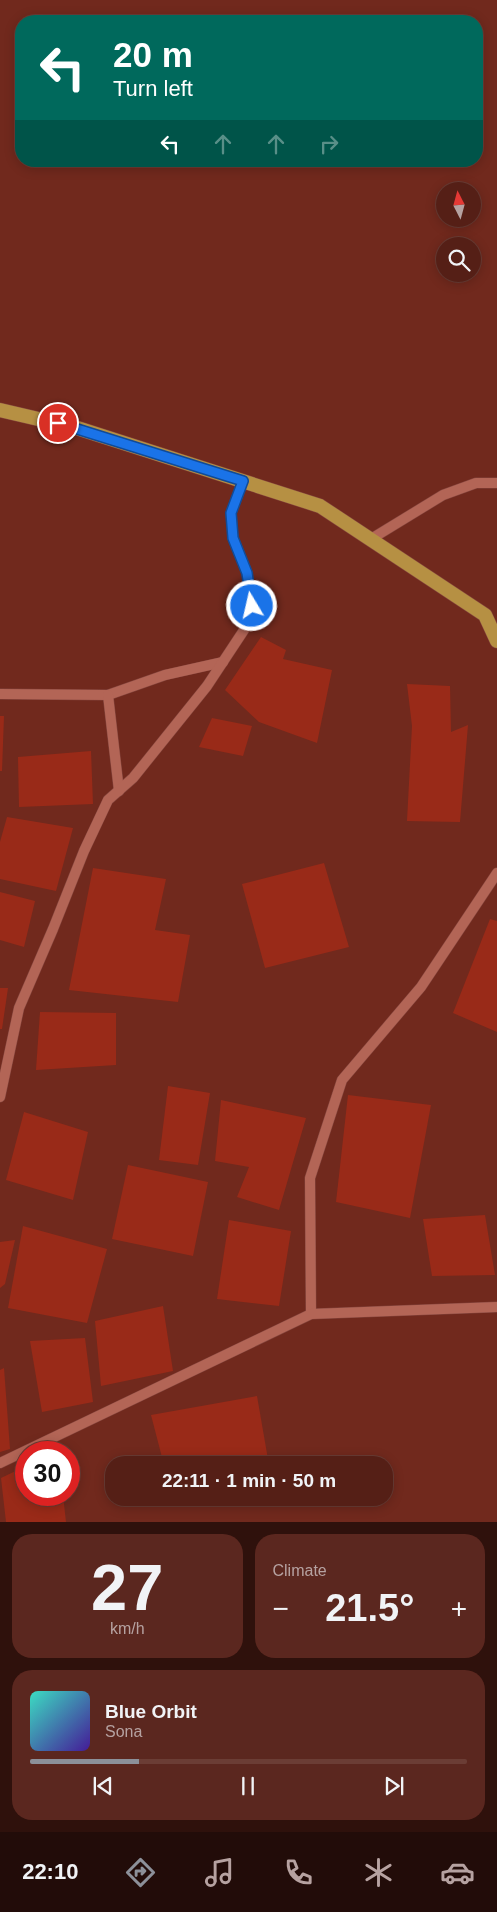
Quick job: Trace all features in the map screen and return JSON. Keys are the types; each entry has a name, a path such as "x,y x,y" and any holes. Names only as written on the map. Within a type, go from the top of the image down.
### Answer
{"highway":[{"path":"0,410 77,428 320,506 485,615 497,641"}],"street":[{"path":"0,1097 19,1008 84,851 108,800 133,778 207,686 244,630 252,606 247,573 233,538 231,513 243,481"},
{"path":"370,539 443,496 476,483 497,483"},
{"path":"0,694 108,695 165,674 223,662"},
{"path":"108,695 119,791"},
{"path":"311,1314 310,1178 342,1080 421,987 497,874"},
{"path":"0,1464 311,1314 497,1307"}],"building":[{"path":"261,637 286,650 283,659 332,670 317,743 259,722 225,690"},
{"path":"407,684 450,686 451,732 468,725 460,822 407,821 412,726"},
{"path":"0,716 4,716 2,771 0,771"},
{"path":"212,718 252,726 243,756 199,747"},
{"path":"91,751 93,804 19,807 18,757"},
{"path":"7,817 73,828 56,891 0,879 0,842"},
{"path":"324,863 349,947 265,968 242,884"},
{"path":"93,868 166,879 155,930 190,935 178,1002 69,990"},
{"path":"0,892 35,901 24,947 0,940"},
{"path":"490,919 497,921 497,1032 453,1013"},
{"path":"0,988 8,988 2,1029 0,1029"},
{"path":"40,1012 116,1013 116,1065 36,1070"},
{"path":"168,1086 210,1093 198,1165 159,1160"},
{"path":"348,1095 431,1105 410,1218 336,1202"},
{"path":"221,1100 306,1118 279,1210 237,1197 249,1167 215,1161"},
{"path":"24,1112 88,1132 73,1200 6,1180"},
{"path":"128,1165 208,1182 193,1256 112,1239"},
{"path":"485,1215 495,1275 432,1276 423,1219"},
{"path":"229,1220 291,1231 279,1306 217,1299"},
{"path":"23,1226 107,1249 87,1323 8,1308"},
{"path":"15,1240 5,1284 0,1288 0,1242"},
{"path":"163,1306 173,1371 101,1386 95,1321"},
{"path":"85,1338 93,1402 42,1412 30,1341"},
{"path":"4,1368 10,1449 0,1452 0,1370"},
{"path":"257,1396 267,1456 162,1456 151,1415"},
{"path":"15,1471 15,1506 64,1506 66,1522 6,1522 1,1478"}],"route":[{"path":"58,423 243,481 231,513 233,538 247,573 252,606"}]}
